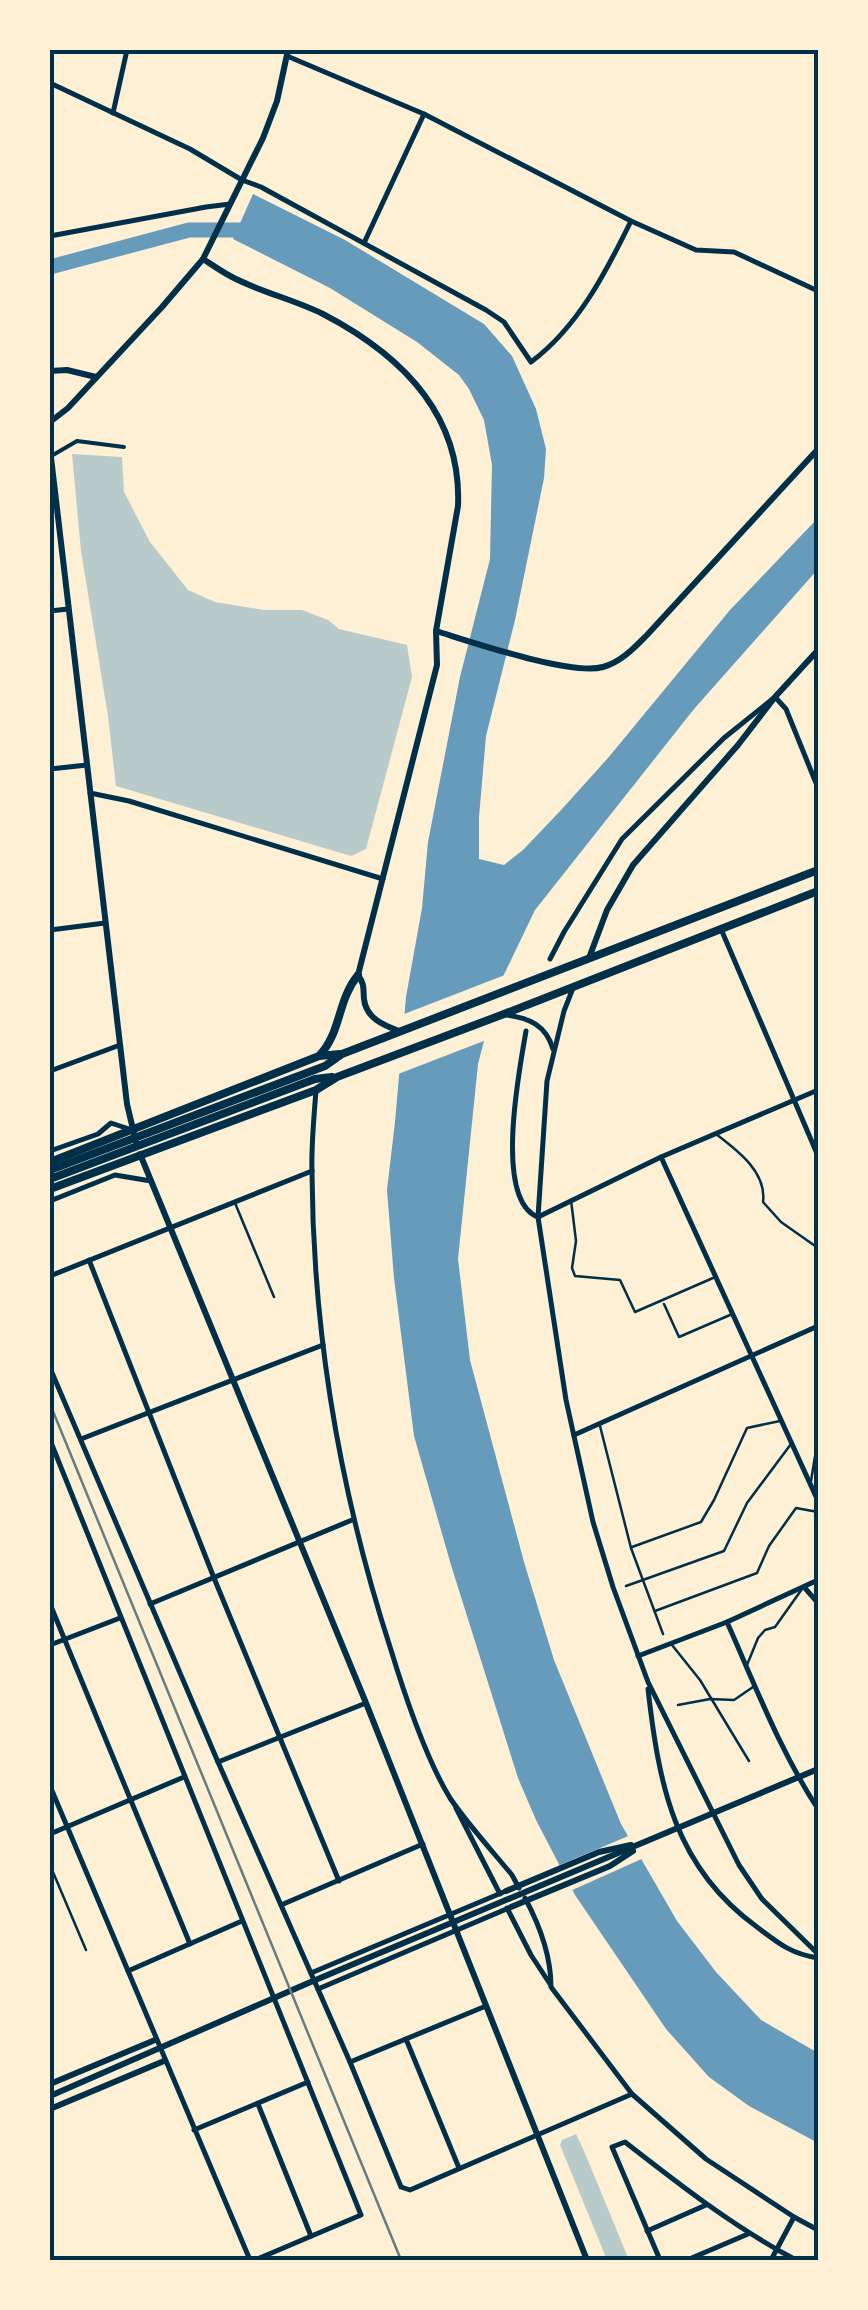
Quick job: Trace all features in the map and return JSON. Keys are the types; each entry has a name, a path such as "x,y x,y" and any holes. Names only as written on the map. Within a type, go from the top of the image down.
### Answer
{"main road":[{"path":"50,1170 325,1066 342,1054 818,870"},
{"path":"50,1189 316,1090 336,1077 818,891"},
{"path":"319,1056 330,1044 347,989 358,975"},
{"path":"50,1162 319,1056 342,1054"},
{"path":"50,1179 315,1078 336,1077"}],"street":[{"path":"113,113 127,50"},
{"path":"50,422 68,408 162,308 204,257 277,101 288,53 424,114 631,221 696,250 734,252 818,291"},
{"path":"50,83 190,149 496,316 531,362 548,348 597,287 631,221"},
{"path":"364,244 424,114"},
{"path":"50,236 230,204"},
{"path":"204,257 234,279 320,313 358,334 413,381 450,439 459,489 436,631 438,665 358,975 365,986 364,1002 371,1016 400,1031"},
{"path":"50,372 67,370 96,376"},
{"path":"124,447 77,441 50,452 132,1130 424,1844 587,2260"},
{"path":"436,631 558,665 584,669 608,666 647,635 818,449"},
{"path":"50,611 68,609"},
{"path":"586,959 607,910 633,866 818,650"},
{"path":"775,697 786,709 818,788"},
{"path":"550,960 622,840 724,738 775,697"},
{"path":"50,770 87,765"},
{"path":"90,793 130,801 383,879"},
{"path":"50,930 105,923"},
{"path":"721,928 818,1156"},
{"path":"574,986 554,1052 543,1119 538,1216 574,1436 593,1522 612,1588 648,1682 739,1865 762,1899 818,1956"},
{"path":"504,1014 536,1022 554,1052"},
{"path":"526,1031 512,1142 514,1170 523,1202 530,1214 538,1216 660,1156 818,1090"},
{"path":"50,1071 120,1045"},
{"path":"316,1090 312,1171 316,1272 323,1345 352,1520 373,1596 423,1740 503,1893"},
{"path":"50,1151 98,1134 111,1123 132,1130"},
{"path":"660,1156 818,1501"},
{"path":"50,1276 312,1171"},
{"path":"50,1201 115,1175 151,1181"},
{"path":"89,1260 339,1880"},
{"path":"574,1436 818,1326"},
{"path":"81,1439 323,1345"},
{"path":"50,1368 401,2187 410,2190 632,2094"},
{"path":"50,1440 361,2215 252,2260 50,1786"},
{"path":"150,1604 352,1520"},
{"path":"638,1656 727,1622 818,1580"},
{"path":"804,1587 818,1603"},
{"path":"50,1604 190,1944"},
{"path":"50,1645 120,1618"},
{"path":"727,1622 754,1686 818,1809"},
{"path":"648,1682 663,1786 673,1820 696,1865 716,1892 744,1918 794,1953 818,1956"},
{"path":"218,1762 366,1703"},
{"path":"50,2096 818,1769"},
{"path":"50,1834 184,1777"},
{"path":"450,1798 512,1874 532,1912 551,1970 552,1987"},
{"path":"311,1973 599,1852 646,1842"},
{"path":"318,1988 610,1866 646,1842"},
{"path":"281,1905 424,1844"},
{"path":"509,1908 531,1955 552,1987 632,2094 706,2160 818,2230"},
{"path":"128,1971 242,1922"},
{"path":"350,2062 487,2006"},
{"path":"406,2039 459,2168"},
{"path":"50,2084 156,2040"},
{"path":"50,2109 164,2060"},
{"path":"194,2130 308,2082"},
{"path":"258,2104 311,2236"},
{"path":"660,2260 612,2148 625,2142 706,2205 796,2260"},
{"path":"647,2231 706,2205"},
{"path":"771,2260 794,2217"},
{"path":"687,2260 749,2234"}],"lane":[{"path":"715,1133 739,1152 761,1179 764,1202 782,1222 818,1248"},
{"path":"571,1199 576,1241 572,1268 576,1276 620,1280 635,1312 714,1278"},
{"path":"234,1202 274,1297"},
{"path":"663,1301 680,1337 731,1314"},
{"path":"631,1548 701,1522 747,1428 782,1421"},
{"path":"599,1425 631,1548 662,1634"},
{"path":"810,1484 818,1438"},
{"path":"626,1586 724,1551 747,1503 792,1442"},
{"path":"654,1611 758,1573 768,1546 796,1508 818,1512"},
{"path":"746,1666 758,1638 774,1627 804,1587"},
{"path":"671,1644 700,1680 749,1762"},
{"path":"678,1704 734,1700 754,1686"},
{"path":"50,1865 86,1950"}],"shaded area":[{"path":"72,454 122,457 124,492 150,542 188,590 215,602 264,610 302,610 339,629 407,645 412,677 366,849 351,856 116,786 81,551"},
{"path":"576,2134 629,2260 607,2260 560,2145"}],"water":[{"path":"253,194 345,240 484,324 512,356 536,409 546,449 544,478 486,736 479,859 504,865 523,850 608,758 730,610 818,518 818,569 694,709 535,910 498,987 478,1064 458,1259 470,1360 554,1660 621,1824 677,1921 716,1972 761,2020 818,2053 818,2143 749,2106 709,2077 666,2029 575,1895 518,1778 451,1565 414,1436 387,1190 406,997 422,908 428,842 460,677 490,559 492,465 484,420 459,375 417,342 330,288 233,239"}],"pier":[{"path":"510,973 489,1039 393,1076 399,1016"},
{"path":"633,1834 646,1857 568,1892 555,1867"}],"waterway":[{"path":"50,267 189,230 256,230"}],"railway":[{"path":"50,1404 401,2260"}]}
